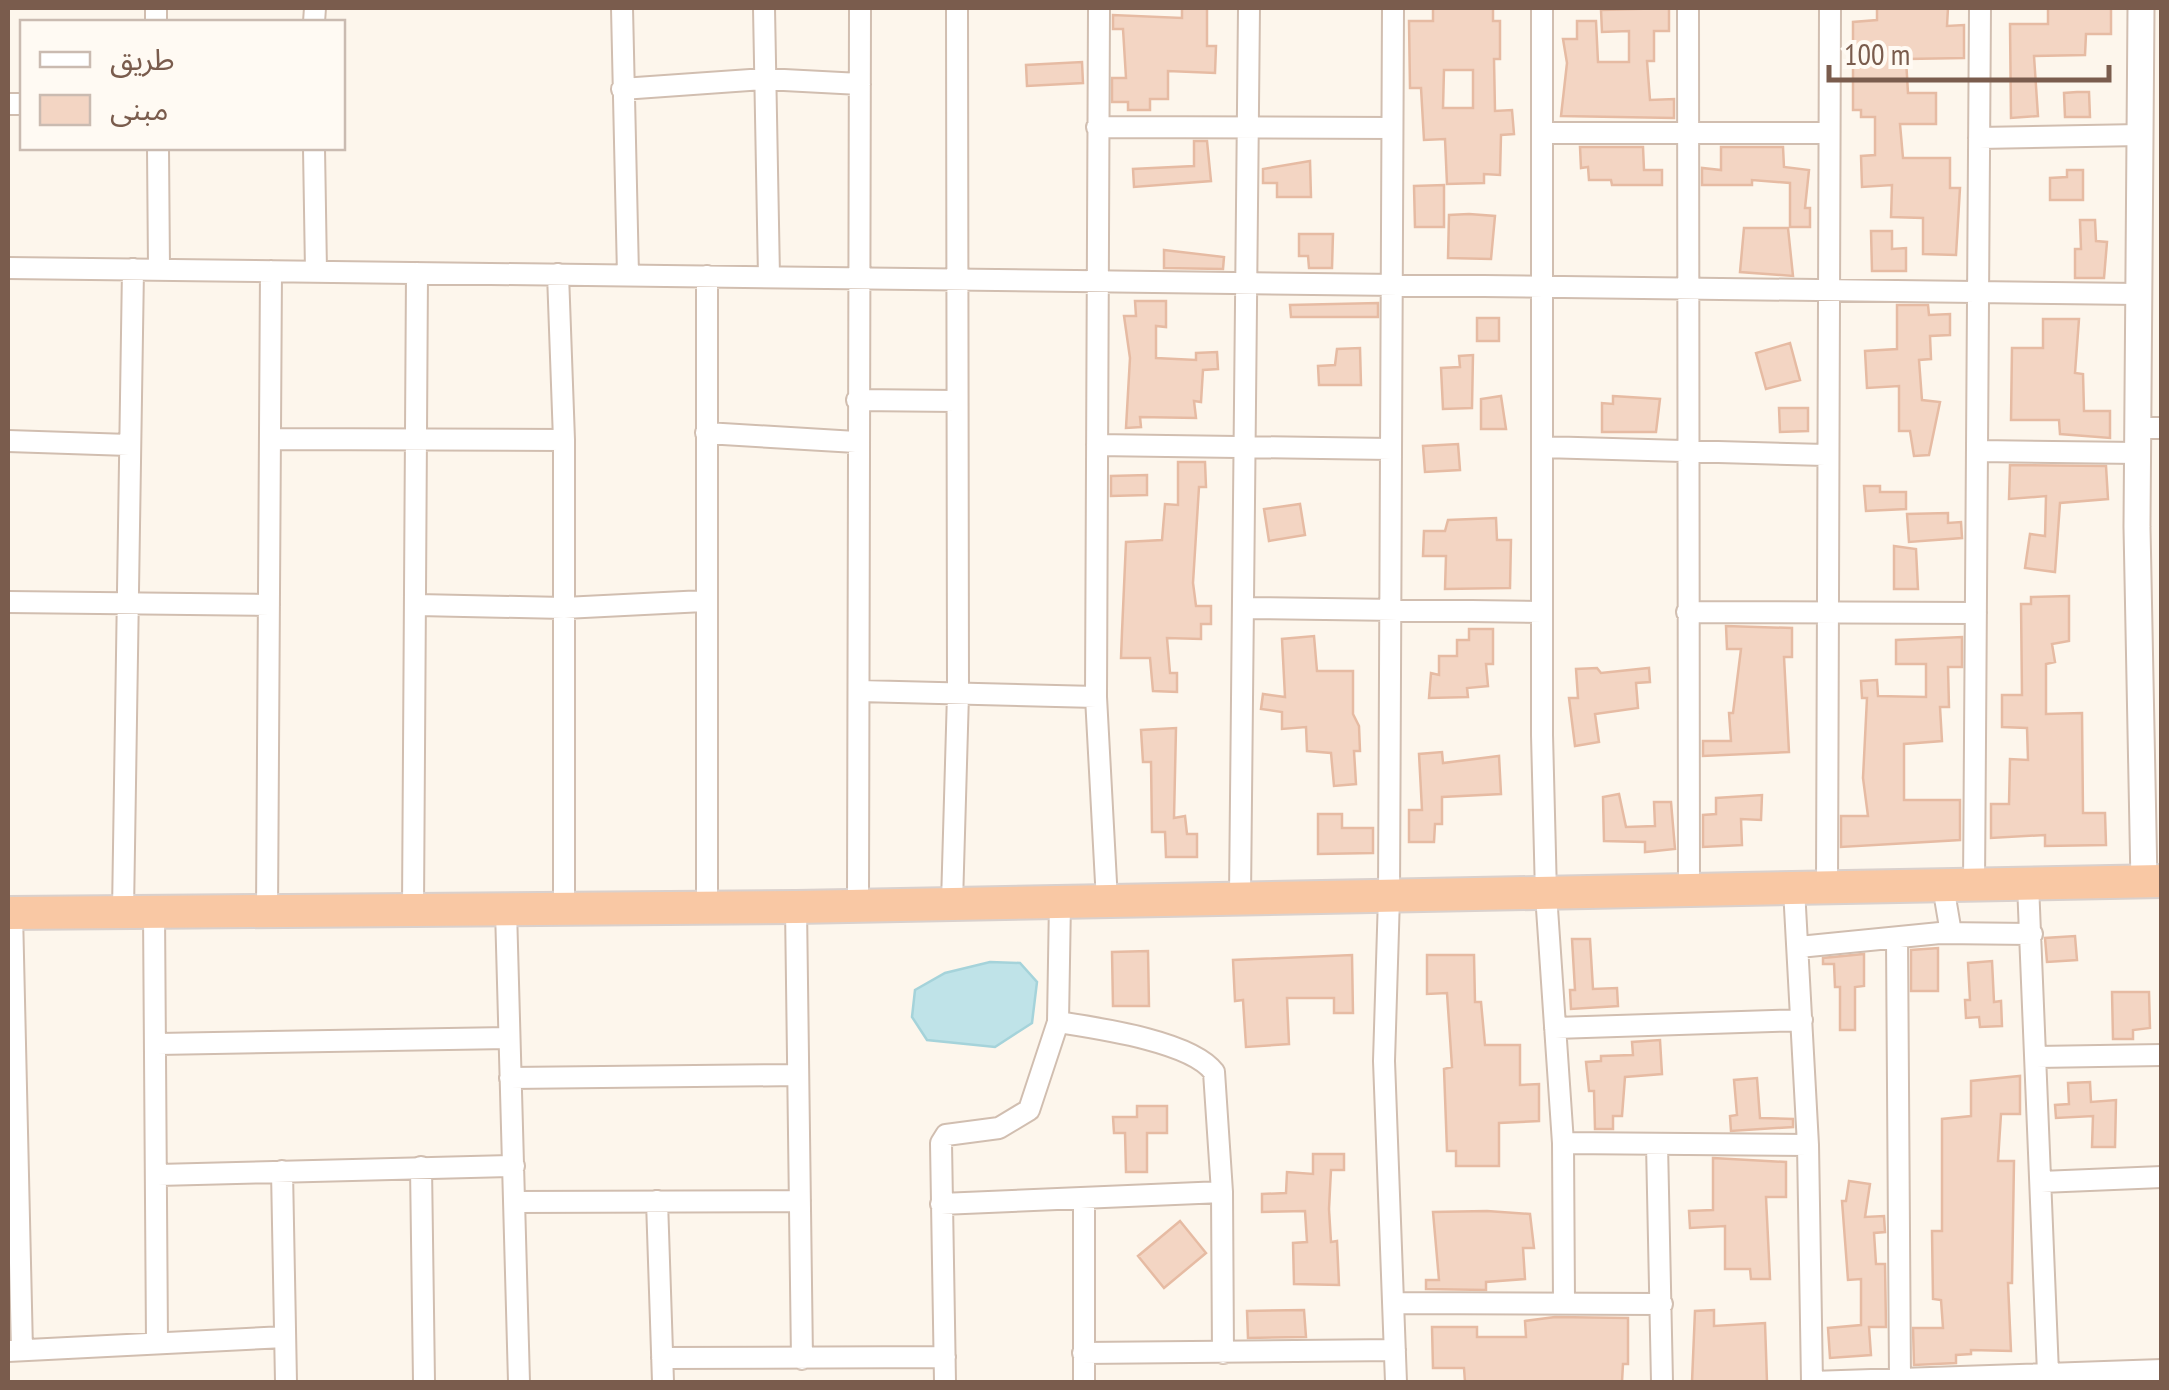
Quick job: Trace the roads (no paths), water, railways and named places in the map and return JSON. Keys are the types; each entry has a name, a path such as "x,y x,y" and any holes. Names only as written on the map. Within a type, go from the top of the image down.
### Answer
{"highway":[{"path":"10,913 796,907 2153,881"}],"street":[{"path":"622,8 628,275"},
{"path":"764,8 769,277"},
{"path":"858,904 856,442 860,8"},
{"path":"952,903 958,694 957,8"},
{"path":"1098,8 1096,696 1107,900"},
{"path":"1240,896 1246,608 1248,8"},
{"path":"1393,8 1389,897 1384,1061 1396,1382"},
{"path":"1542,8 1546,894 1563,1143 1564,1303"},
{"path":"1688,8 1689,892"},
{"path":"1827,888 1824,611 1830,8"},
{"path":"1951,933 1959,886 1976,613 1980,8"},
{"path":"2140,8 2151,65 2140,135 2138,294 2146,437 2153,881"},
{"path":"622,89 765,79 860,84"},
{"path":"1098,127 1392,128"},
{"path":"1542,133 1828,132"},
{"path":"1979,138 2140,135"},
{"path":"158,150 159,269"},
{"path":"314,150 316,272"},
{"path":"8,268 2138,294"},
{"path":"133,269 129,604 138,912 158,1044 157,1343"},
{"path":"267,912 271,271"},
{"path":"414,910 417,273"},
{"path":"558,274 564,440 564,908"},
{"path":"707,276 707,908"},
{"path":"857,400 956,401"},
{"path":"706,433 856,442"},
{"path":"1978,451 2146,437"},
{"path":"272,440 564,440"},
{"path":"8,442 129,445"},
{"path":"1097,445 1391,449"},
{"path":"1542,448 1826,455"},
{"path":"418,605 564,608 704,600"},
{"path":"8,602 269,605"},
{"path":"1246,608 1542,612"},
{"path":"1687,612 1976,613"},
{"path":"859,691 1096,696"},
{"path":"2028,884 2048,1373"},
{"path":"1794,889 1808,1145 1812,1382 2162,1370"},
{"path":"945,1382 943,1137 999,1128 1029,1110 1058,1022 1060,901"},
{"path":"796,907 802,1358"},
{"path":"506,910 519,1382"},
{"path":"10,913 15,1350 285,1338"},
{"path":"1798,947 1951,933 2032,934"},
{"path":"1897,938 1900,1380"},
{"path":"1555,1028 1802,1020"},
{"path":"1058,1022 1133,1037 1208,1065 1217,1081 1223,1354"},
{"path":"158,1044 508,1038"},
{"path":"2036,1057 2162,1055"},
{"path":"510,1078 798,1075"},
{"path":"1563,1143 1808,1145"},
{"path":"1657,1144 1662,1382"},
{"path":"158,1175 514,1166"},
{"path":"420,1167 424,1382"},
{"path":"282,1171 286,1382"},
{"path":"2041,1182 2162,1177"},
{"path":"941,1204 1222,1192"},
{"path":"1084,1198 1084,1382"},
{"path":"658,1201 663,1382"},
{"path":"514,1202 800,1202"},
{"path":"1394,1303 1662,1304"},
{"path":"1083,1353 1395,1350"},
{"path":"662,1358 945,1358"}],"water":[{"path":"990,962 1020,963 1037,982 1032,1023 995,1047 927,1040 912,1017 915,990 945,973"}]}
